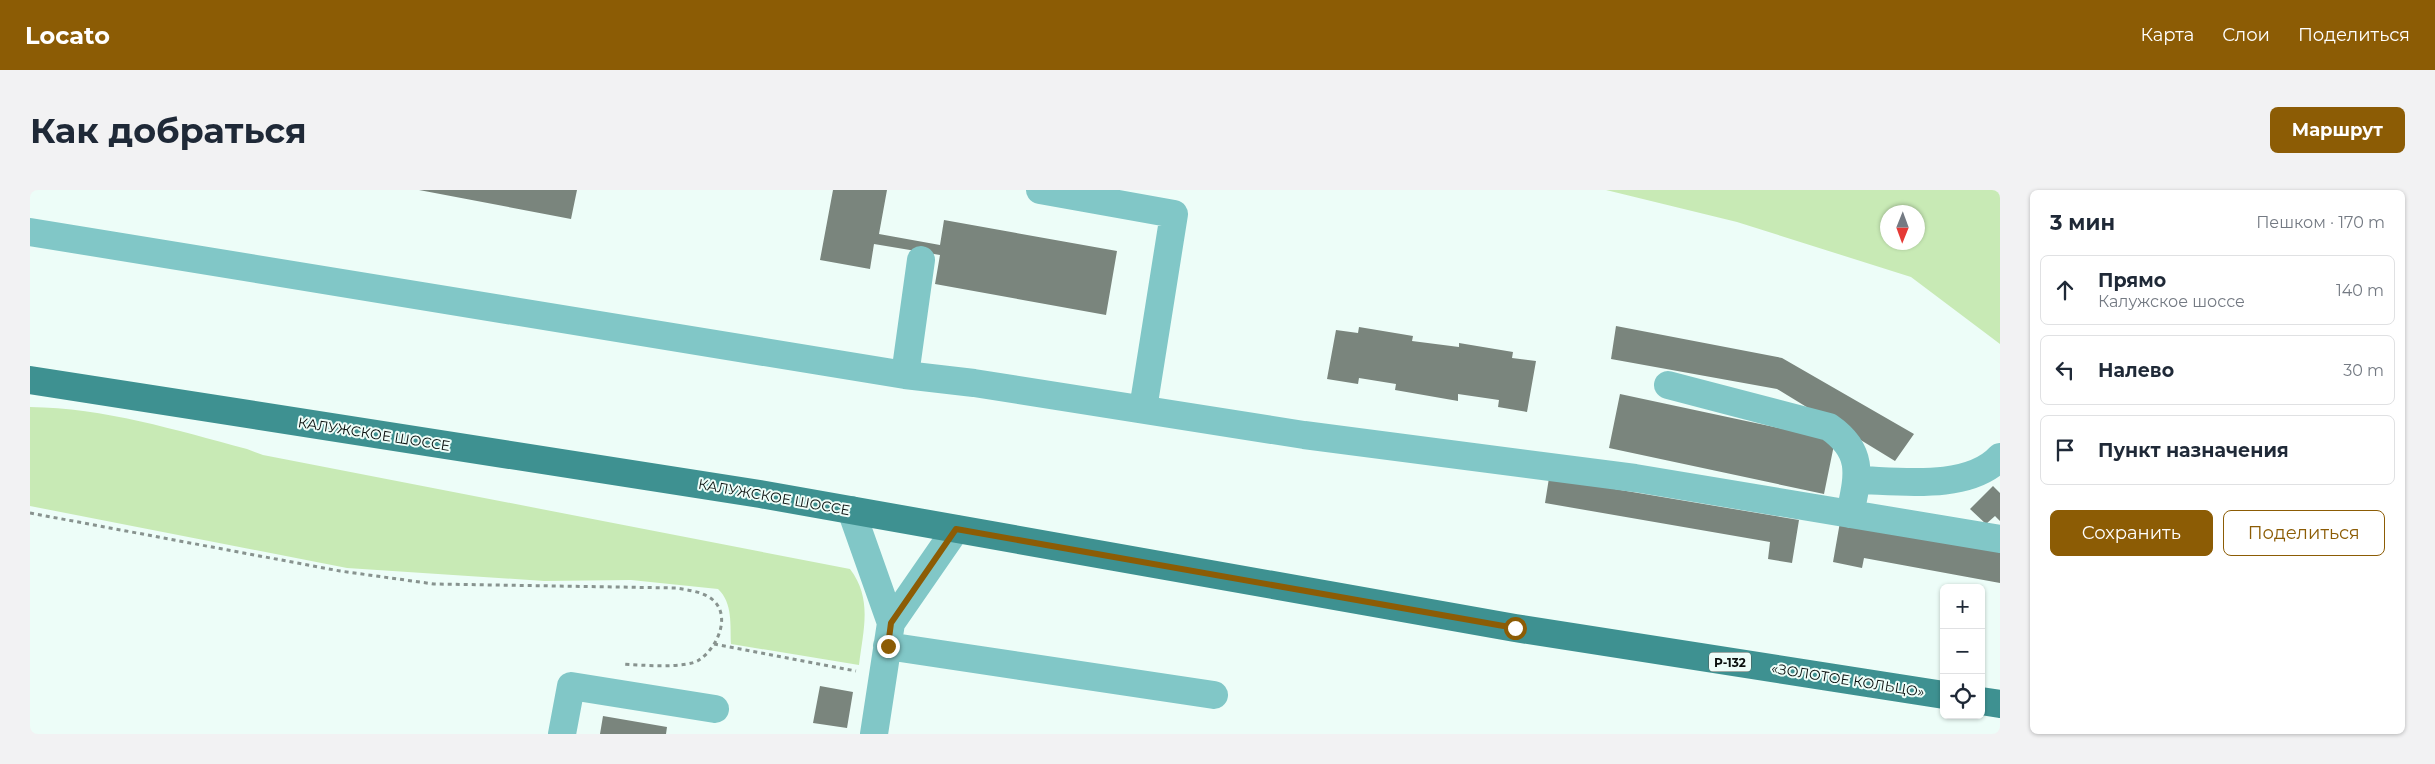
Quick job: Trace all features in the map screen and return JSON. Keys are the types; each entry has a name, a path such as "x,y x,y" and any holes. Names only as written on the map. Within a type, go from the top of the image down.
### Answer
{"main road":[{"name":"КАЛУЖСКОЕ ШОССЕ","path":"30,380 760,494 1515,628"},
{"name":"«ЗОЛОТОЕ КОЛЬЦО»","path":"1515,628 1940,694"},
{"path":"1985,702 2000,704"}],"street":[{"path":"1040,190 1174,214 1143,410"},
{"path":"30,232 905,375 1304,435 1635,478 2000,539"},
{"path":"905,375 921,260"},
{"path":"1668,385 1829,427 1851,446 1856,463 1858,480 1850,514"},
{"path":"1858,480 1949,480 1967,477 1984,469 2000,457"},
{"path":"851,510 889,635"},
{"path":"874,734 889,635 956,529"},
{"path":"889,635 1214,695"},
{"path":"562,734 571,686 716,709"}],"path":[{"path":"30,514 340,571 434,584 677,588 708,596 718,606 722,615 721,630 714,644 698,661 658,667 614,663"},
{"path":"714,644 883,676"}],"green space":[{"path":"1606,190 2000,190 2000,344 1911,277 1737,222"},
{"path":"30,407 85,411 140,421 247,449 263,455 850,569 862,592 864,604 865,616 859,665 731,644 728,608 723,595 718,589 631,580 544,581 347,568 30,506"}],"building":[{"path":"419,190 577,190 571,219"},
{"path":"833,190 887,190 879,234 940,245 944,220 1117,251 1106,315 935,284 940,255 874,244 870,269 820,260"},
{"path":"1616,326 1782,358 1914,434 1895,461 1777,389 1611,359"},
{"path":"1359,327 1413,336 1412,341 1459,347 1459,343 1513,352 1512,358 1536,361 1527,412 1498,407 1499,400 1458,394 1458,401 1395,390 1396,384 1359,378 1358,384 1327,379 1336,330 1358,333"},
{"path":"1620,394 1835,440 1824,494 1609,448"},
{"path":"1549,478 1799,520 1792,563 1768,559 1770,542 1545,503"},
{"path":"1993,486 2000,493 2000,521 1995,516 1986,524 1970,509"},
{"path":"1840,522 2000,552 2000,583 1864,558 1862,568 1833,562"},
{"path":"820,686 853,692 847,728 813,723"},
{"path":"603,716 667,727 666,734 600,734"}],"route":[{"path":"888,646 891,623 956,529 1515,628"}]}
